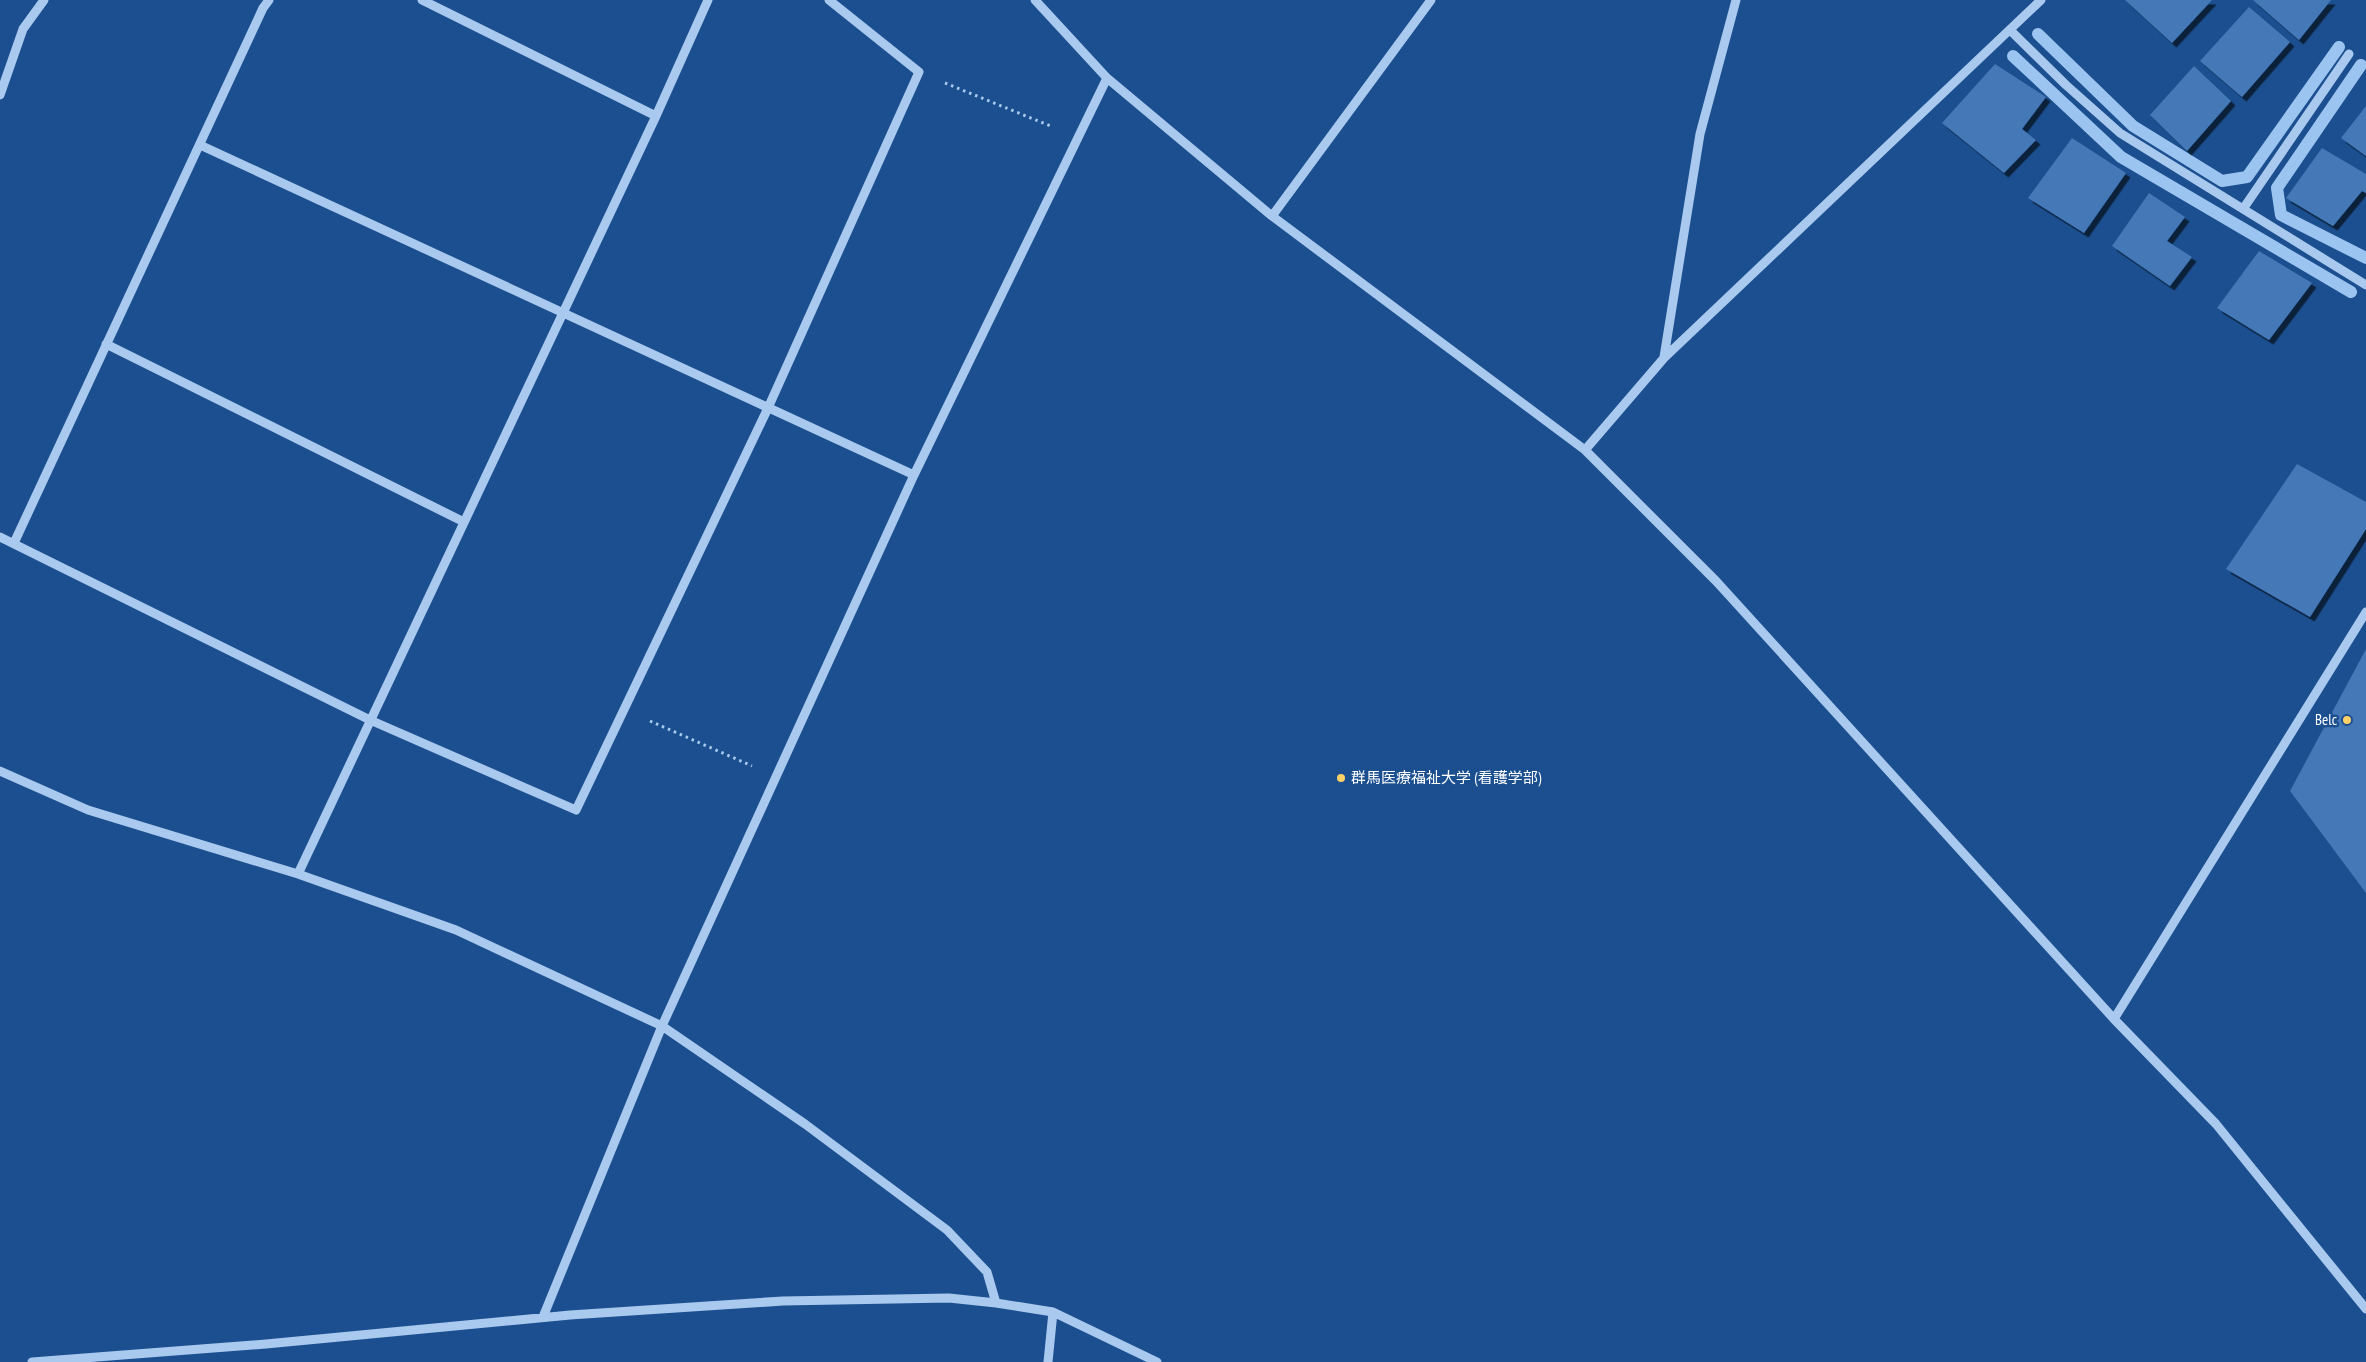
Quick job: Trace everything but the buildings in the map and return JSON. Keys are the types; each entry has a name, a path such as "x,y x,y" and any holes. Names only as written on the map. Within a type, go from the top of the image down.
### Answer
{"street":[{"path":"0,96 23,29 44,0"},
{"path":"14,543 263,8 269,0"},
{"path":"422,0 656,116"},
{"path":"298,874 656,116 708,0"},
{"path":"0,537 370,720 576,810 768,408 919,72 829,0"},
{"path":"1272,216 1431,0"},
{"path":"1664,358 1700,134 1736,0"},
{"path":"1585,450 1664,358 2041,0"},
{"path":"1037,1 1107,78 1272,216 1585,450 1716,581 2114,1019 2216,1124 2366,1309"},
{"path":"2010,30 2066,85 2120,133 2366,285"},
{"path":"2244,209 2349,54"},
{"path":"543,1318 662,1026 914,474 1107,78"},
{"path":"200,145 914,474"},
{"path":"106,344 464,522"},
{"path":"2114,1019 2366,612"},
{"path":"0,771 88,810 298,874 456,930 662,1026 805,1124 947,1230 987,1272 996,1302"},
{"path":"32,1362 266,1344 543,1318 783,1301 949,1298 996,1302 1053,1312 1157,1362"},
{"path":"1048,1362 1053,1312"}],"path":[{"path":"919,72 1078,137"},
{"path":"624,710 776,777"}],"waterway":[{"path":"2038,34 2133,126 2222,181 2247,177 2339,47"},
{"path":"2013,56 2121,157 2351,292"},
{"path":"2361,65 2277,188 2281,215 2366,258"}],"place":[{"name":"Belc","path":"2347,720"},
{"name":"群馬医療福祉大学 (看護学部)","path":"1341,778"}]}
